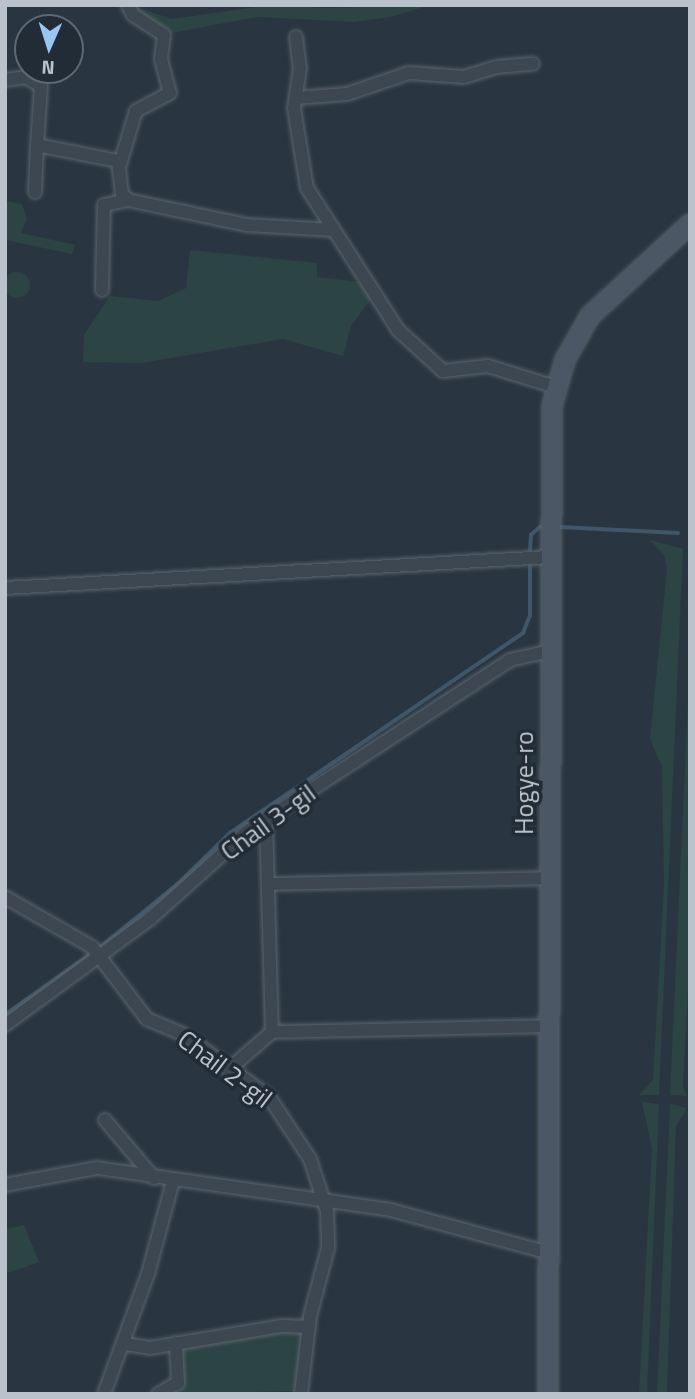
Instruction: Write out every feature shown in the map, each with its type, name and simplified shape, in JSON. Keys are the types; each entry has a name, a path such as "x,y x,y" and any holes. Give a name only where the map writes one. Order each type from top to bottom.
{"street":[{"path":"128,200 122,194 120,164 136,111 166,99 170,93 161,59 164,35 129,8"},
{"path":"296,37 300,68 296,98 307,188 398,330 436,369 450,372 488,366 555,387"},
{"path":"296,98 347,94 409,73 464,77 486,69 533,64"},
{"path":"5,80 32,79 41,86 35,192"},
{"path":"37,145 120,164"},
{"path":"102,290 103,208 128,200 247,225 334,230"},
{"name":"Hogye-ro","path":"548,1394 546,1252 550,878 549,558 555,387 565,360 590,317 690,223"},
{"path":"5,588 549,558"},
{"name":"Chail 3-gil","path":"5,1025 102,958 266,819 510,660 550,651"},
{"path":"266,819 272,1032"},
{"path":"269,884 550,878"},
{"name":"Chail 2-gil","path":"5,897 92,947 147,1019 183,1034 277,1107 310,1159 324,1200 327,1259 309,1327 301,1394"},
{"path":"228,1070 272,1032 548,1026"},
{"path":"105,1120 154,1178"},
{"path":"5,1185 76,1169 154,1178 324,1200 414,1215 546,1252"},
{"path":"104,1394 125,1344 173,1181"},
{"path":"125,1344 142,1348 282,1326 309,1327"},
{"path":"158,1394 178,1383 176,1343"}],"green space":[{"path":"271,5 327,8 430,5 391,17 354,22 258,17 166,34 134,12 133,6 172,19"},
{"path":"5,201 22,204 27,219 21,233 75,245 72,254 5,240"},
{"path":"190,250 317,263 317,277 361,282 374,295 351,326 343,356 283,339 141,363 83,362 84,335 110,296 158,301 186,288"},
{"path":"17,272 26,276 30,285 26,294 17,298 8,294 4,285 8,276"},
{"path":"650,540 683,549 659,1095 639,1095 653,1080 664,885 662,767 650,739 667,569 664,555"},
{"path":"690,657 690,951 683,1086 687,1096 670,1095"},
{"path":"642,1102 659,1104 647,1394 639,1394 652,1149"},
{"path":"670,1104 687,1108 676,1126 667,1394 657,1394"},
{"path":"24,1225 39,1262 5,1274 5,1229"},
{"path":"303,1329 299,1386 295,1391 179,1394 184,1378 181,1347"}],"waterway":[{"path":"530,550 531,535 540,527"},
{"path":"560,527 678,533"},
{"path":"98,949 178,884 230,833 523,633 530,616 530,567"},
{"path":"5,1015 92,953"}]}
